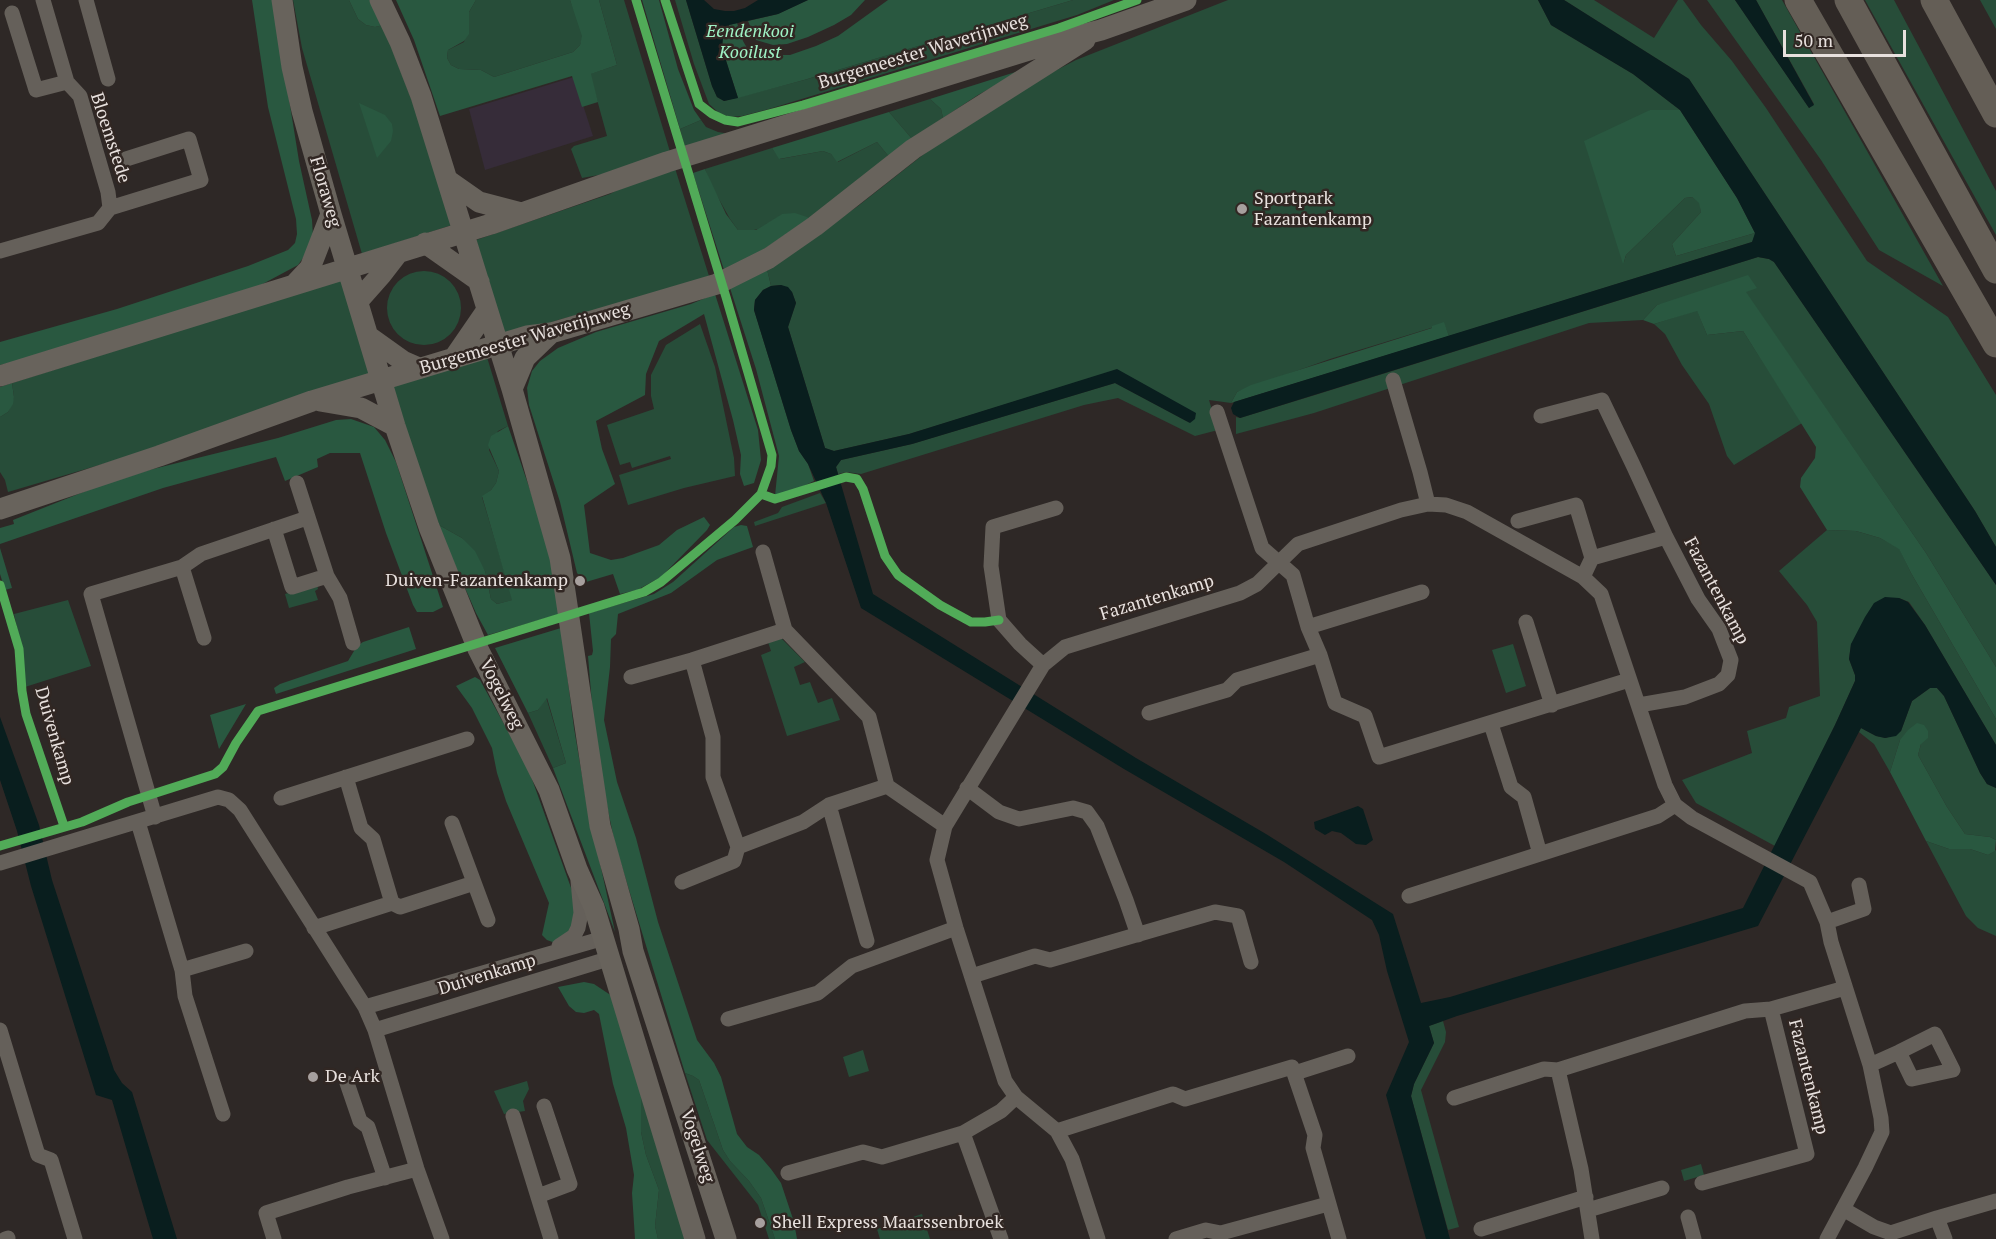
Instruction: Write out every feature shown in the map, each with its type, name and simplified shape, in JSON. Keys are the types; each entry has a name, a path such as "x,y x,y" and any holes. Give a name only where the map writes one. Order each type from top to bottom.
{"highway":[{"path":"1798,0 1996,344"},
{"path":"1848,0 1996,270"},
{"path":"1934,0 1996,114"}],"street":[{"name":"Bloemstede","path":"43,0 67,82 80,96 108,192 110,208"},
{"name":"Bloemstede","path":"86,0 108,79"},
{"name":"Floraweg","path":"282,0 292,67 302,111 381,380"},
{"path":"380,0 400,42 421,96 498,344"},
{"name":"Burgemeester Waverijnweg","path":"0,376 464,232 667,162 1055,42 1101,30 1186,0"},
{"name":"Bloemstede","path":"12,13 36,90 67,82"},
{"name":"Burgemeester Waverijnweg","path":"0,509 159,456 312,400 526,336 551,333 709,287 769,258 816,226 913,149 1101,30"},
{"name":"Bloemstede","path":"0,251 98,223 110,208 201,180 189,139 123,160"},
{"path":"448,181 479,201 521,213"},
{"path":"295,284 310,268 331,214"},
{"path":"425,243 479,281"},
{"path":"358,301 398,252"},
{"path":"454,358 488,310"},
{"path":"512,389 525,358 551,333"},
{"path":"368,336 403,361 419,368"},
{"name":"Vogelweg","path":"498,344 560,558 600,826 633,951 726,1239"},
{"name":"Vogelweg","path":"381,380 429,527 478,649 549,790 577,869 594,907 695,1239"},
{"path":"1393,380 1428,504"},
{"path":"312,400 361,408 395,426"},
{"name":"Fazantenkamp","path":"1541,416 1602,400 1666,537 1698,599 1719,629 1731,660 1728,675 1719,684 1685,697 1638,705"},
{"path":"1217,412 1262,548 1293,574 1308,627 1320,655 1335,703 1365,717 1379,757 1629,680"},
{"path":"297,483 327,576 340,598 353,643"},
{"name":"Fazantenkamp","path":"1098,1239 1072,1159 1058,1131 1016,1097 1005,1081 956,928 937,860 945,826 967,788 1043,665 1065,647 1240,592 1257,584 1298,544 1401,510 1428,504 1446,505 1467,512 1583,578 1601,594 1665,785 1675,805"},
{"path":"1518,521 1576,505 1592,558 1583,578"},
{"path":"1043,665 999,620 991,566 993,527 1056,508"},
{"path":"155,817 91,594 182,567 201,554 307,518"},
{"path":"274,530 292,587 327,576"},
{"name":"Fazantenkamp","path":"1592,558 1666,537"},
{"path":"763,552 785,630 869,717 887,786 945,826"},
{"path":"182,567 204,638"},
{"path":"1308,627 1422,592"},
{"path":"1526,622 1552,705"},
{"path":"631,677 785,630"},
{"path":"1149,713 1227,690 1237,680 1320,655"},
{"path":"682,882 735,861 738,847 713,777 712,737 692,660"},
{"path":"1491,724 1511,787 1524,797 1540,854"},
{"path":"281,798 467,739"},
{"path":"346,777 361,828 373,838 392,903"},
{"path":"738,847 803,822 829,805 887,786"},
{"path":"967,788 999,812 1019,819 1073,808 1087,812 1097,826 1138,934"},
{"path":"0,863 218,797 229,800 240,810 365,1007 375,1030 417,1169 442,1239"},
{"path":"829,805 867,941"},
{"path":"1409,896 1658,816 1675,805 1692,818 1810,882 1827,922 1831,942 1870,1065 1882,1132 1827,1239"},
{"path":"138,822 182,970 185,996 223,1113"},
{"path":"452,823 488,920"},
{"name":"Duivenkamp","path":"546,954 574,936 578,928 581,914 577,869"},
{"path":"314,928 392,903 400,907 474,883"},
{"path":"1827,922 1864,909 1859,885"},
{"path":"972,976 1035,956 1050,960 1215,912 1238,916 1251,962"},
{"path":"728,1019 818,993 852,966 956,928"},
{"path":"604,938 629,929"},
{"name":"Duivenkamp","path":"365,1007 604,938"},
{"path":"182,970 246,951"},
{"path":"611,958 633,951"},
{"name":"Duivenkamp","path":"375,1030 611,958"},
{"name":"Fazantenkamp","path":"1454,1098 1544,1069 1558,1070 1745,1011 1771,1009 1845,988"},
{"name":"Fazantenkamp","path":"1702,1183 1807,1154 1771,1009"},
{"path":"0,1030 39,1155 51,1160 75,1239"},
{"path":"1870,1065 1899,1052"},
{"path":"1294,1073 1348,1056"},
{"path":"1058,1131 1173,1094 1185,1099 1292,1067 1315,1136 1312,1148 1339,1239"},
{"path":"1558,1070 1587,1204 1592,1239"},
{"path":"347,1083 360,1121 368,1128 385,1178"},
{"path":"788,1173 863,1152 882,1157 963,1133 1001,1111 1016,1097"},
{"path":"538,1196 570,1184 544,1106"},
{"path":"513,1116 551,1239"},
{"path":"963,1133 1001,1239"},
{"path":"274,1239 266,1214 348,1187 417,1169"},
{"path":"1481,1230 1662,1188"},
{"path":"1843,1209 1874,1227 1892,1233 1996,1201"},
{"path":"1176,1239 1206,1230 1221,1236 1328,1204"},
{"path":"1688,1217 1694,1239"},
{"path":"1937,1218 1946,1239"}],"shaded area":[{"path":"574,77 593,136 485,170 469,109"}],"green space":[{"path":"252,0 273,0 299,161 312,220 313,236 308,251 298,265 244,294 36,357 0,365 0,342 117,309 248,266 288,250 295,243 296,219 268,107"},
{"path":"293,0 349,0 358,19 366,25 375,27 383,25 422,127 452,225 362,254 302,48"},
{"path":"349,0 373,0 383,25 375,27 366,25 358,19"},
{"path":"396,0 476,0 469,12 469,34 464,41 448,50 447,58 451,65 459,69 481,70 494,77 573,52 580,45 582,36 570,0 599,0 617,65 591,74 598,102 582,107 572,76 440,116 414,40"},
{"path":"476,0 570,0 583,36 580,45 573,52 494,77 481,70 459,69 451,65 447,58 448,50 464,42 469,12"},
{"path":"599,0 624,0 671,155 632,169 582,178 571,149 574,146 607,136 590,74 617,65"},
{"path":"642,0 659,0 678,69 694,110 701,120 680,129"},
{"path":"675,0 686,0 712,86 717,97 724,101 804,80 1073,0 1114,0 1077,15 769,109 730,117 719,113 709,104 694,64"},
{"path":"808,0 865,0 851,15 808,37 787,44 773,45 756,40 748,21 778,14"},
{"path":"888,0 1073,0 738,98 722,48 723,36 729,25 737,23 747,48 754,52 790,55 838,36"},
{"name":"Sportpark Fazantenkamp","path":"1228,0 1538,0 1551,25 1633,74 1680,110 1650,110 1624,262 1626,255 1685,198 1692,197 1700,203 1701,212 1672,244 1676,256 1755,233 1756,236 1752,242 1449,336 1444,324 1330,359 1237,392 1231,403 1209,400 1218,430 1195,436 1118,398 1084,405 861,474 846,472 838,474 836,467 841,460 912,444 1115,383 1190,423 1117,370 909,434 834,451 825,448 788,327 796,303 792,292 781,285 771,286 767,269 858,206 938,143 1022,88 1076,60"},
{"path":"1564,0 1594,0 1654,38 1678,0 1683,0 1766,108 1867,261 1948,317 1996,395 1996,547 1975,511 1689,79"},
{"path":"1707,0 1735,0 1809,108 1814,104 1756,0 1782,0 1943,286 1879,250 1821,160"},
{"path":"1865,0 1894,0 1996,191 1996,235"},
{"path":"1980,0 1996,0 1996,29"},
{"path":"1025,69 943,118 941,109 930,99"},
{"path":"930,99 941,109 943,118 913,140 889,112"},
{"path":"359,103 385,115 392,124 391,141 377,158"},
{"path":"1650,110 1680,110 1737,198 1755,233 1676,256 1672,244 1701,212 1699,203 1692,197 1685,198 1626,255 1623,264 1584,141"},
{"path":"889,112 913,140 890,158 877,142 837,162 831,154 823,151 779,159 772,148"},
{"path":"701,120 706,127 736,135 686,151 680,129"},
{"path":"877,142 890,158 810,218 783,214 758,229 750,231 738,230 730,219 705,169 772,148 780,159 823,151 831,154 838,162"},
{"path":"674,165 709,276 687,286 558,320 505,338 476,240 610,194 639,178"},
{"path":"705,169 726,214 738,230 756,230 782,214 795,213 810,218 763,250 724,270 693,173"},
{"path":"1758,257 1774,262 1996,585 1996,667 1926,553 1745,292 1657,305 1643,320 1589,323 1314,413 1236,434 1236,417 1240,418"},
{"path":"767,269 771,286 763,290 755,300 754,310 791,430 814,481 783,496 775,496 779,456 756,369 730,288"},
{"path":"424,271 445,277 455,287 461,308 455,329 445,339 424,345 403,339 393,329 387,308 393,287 403,277"},
{"path":"1748,275 1757,288 1746,292 1926,553 1996,667 1996,719 1899,549 1880,538 1856,531 1827,530 1800,487 1801,478 1815,458 1816,447 1743,331 1707,335 1697,311 1654,324 1643,320 1657,305"},
{"path":"342,279 372,373 147,451 8,492 0,472 0,417 8,412 14,397 12,383"},
{"path":"715,294 758,430 761,460 754,483 744,486 740,474 741,455 704,314 659,341 646,374 645,395 596,421 602,449 615,484 584,505 590,553 611,560 659,545 677,530 704,517 710,525 661,577 637,590 620,594 613,574 586,582 577,573 560,502 529,405 527,388 532,371 540,361 558,348 596,332 691,304"},
{"path":"1697,310 1707,335 1743,331 1802,423 1734,465 1727,456 1709,404 1682,365 1665,334 1654,324"},
{"path":"1444,322 1449,336 1231,403 1237,392 1251,385 1432,328"},
{"path":"700,324 715,367 734,458 735,476 628,505 619,475 671,459 670,456 632,468 630,462 620,465 607,425 654,409 651,396 651,375 666,345"},
{"path":"486,354 508,426 498,431 489,450 499,471 496,483 482,497 513,600 497,604 491,599 485,571 462,538 437,524 391,383"},
{"path":"12,383 13,404 8,412 0,417 0,387"},
{"path":"351,419 374,427 385,440 396,462 443,607 433,612 417,612 413,605 360,453 330,453 317,459 318,467 285,481 276,457 163,488 0,544 0,528 14,524 13,520 96,487 149,470 278,438 336,420"},
{"path":"508,426 546,536 560,614 488,635 437,524 462,538 475,551 485,571 491,599 497,604 512,600 482,496 496,483 499,471 488,445 491,436"},
{"path":"820,493 826,503 755,526 754,522 778,513 782,507"},
{"path":"747,526 753,547 717,560 671,593 618,614 616,634 611,639 604,720 617,782 636,838 658,922 697,1040 721,1077 737,1134 747,1147 759,1155 781,1183 797,1239 775,1239 761,1198 723,1150 699,1080 685,1073 615,844 594,728 588,656 592,655 593,651 589,613 654,594 673,582 734,527"},
{"path":"1827,530 1856,531 1880,538 1899,548 1911,573 1996,719 1996,745 1925,625 1909,602 1899,598 1851,644 1849,659 1855,681 1775,846 1696,803 1682,780 1752,753 1747,731 1786,718 1789,707 1820,696 1817,622 1807,605 1779,571"},
{"path":"0,548 12,588 5,590 0,574"},
{"path":"317,584 318,589 315,591 318,600 289,608 285,594"},
{"path":"68,600 91,666 25,687 23,654 14,614"},
{"path":"409,627 416,649 276,694 274,688 280,684 348,661 357,646 363,642"},
{"path":"561,628 586,799 615,932 553,768 566,763 547,698 538,710 528,713 495,648"},
{"path":"780,637 805,662 794,667 800,685 810,682 818,703 832,698 840,720 787,736 761,655 771,651 768,642"},
{"path":"1513,644 1526,686 1506,693 1492,650"},
{"path":"475,677 480,680 528,768 579,910 574,929 558,944 547,940 542,935 549,903 506,801 492,748 472,708 456,686"},
{"path":"1930,688 1937,688 1944,696 1980,773 1987,784 1996,788 1996,840 1990,837 1965,834 1918,755 1921,744 1900,740 1890,772 1874,744 1859,732 1861,728 1876,736 1886,738 1901,731 1912,701"},
{"path":"546,697 566,763 553,768 528,713 538,710"},
{"path":"246,704 219,749 210,715"},
{"path":"1917,723 1924,725 1928,731 1928,738 1921,744 1918,755 1947,807 1965,834 1990,837 1996,840 1995,851 1988,855 1970,849 1949,849 1926,841 1890,772 1900,740"},
{"path":"1926,841 1949,849 1970,849 1988,855 1996,850 1996,936 1978,928 1966,916"},
{"path":"584,982 594,984 612,996 641,1092 641,1132 646,1155 659,1190 655,1226 658,1239 635,1239 632,1193 634,1175 626,1128 613,1084 599,1014 594,1010 584,1013 576,1012 569,1006 558,987"},
{"path":"1443,1021 1446,1032 1445,1042 1421,1090 1459,1227 1448,1230 1411,1096 1414,1084 1434,1043 1429,1026"},
{"path":"863,1050 869,1071 849,1077 843,1057"},
{"path":"685,1073 699,1080 723,1150 761,1198 775,1239 769,1239 758,1205 707,1140"},
{"path":"527,1081 529,1089 523,1101 525,1111 504,1114 494,1091"},
{"path":"641,1092 686,1239 658,1239 655,1226 659,1190 646,1155 641,1132"},
{"path":"1701,1164 1704,1175 1684,1181 1681,1170"},
{"path":"922,1214 930,1239 880,1239 877,1229"}],"water":[{"path":"686,0 704,0 714,9 734,11 745,8 758,0 808,0 778,14 729,25 723,36 722,48 738,98 724,101 717,97 712,86"},
{"path":"1538,0 1564,0 1689,79 1975,511 1996,547 1996,585 1774,262 1769,259 1758,257 1240,418 1233,414 1231,408 1234,402 1752,242 1755,233 1737,198 1680,110 1633,74 1551,25"},
{"path":"1735,0 1756,0 1814,105 1809,108"},
{"path":"781,285 788,287 796,303 788,327 825,448 834,451 909,434 1117,369 1196,413 1195,419 1190,423 1115,383 912,444 841,460 836,467 873,594 1136,758 1266,834 1393,914 1421,1003 1450,997 1743,908 1855,681 1849,659 1851,644 1874,603 1885,597 1899,598 1908,602 1925,625 1996,745 1996,788 1987,784 1980,773 1944,696 1937,688 1930,688 1912,701 1901,731 1896,736 1885,738 1876,736 1861,728 1758,926 1429,1026 1434,1043 1414,1084 1411,1096 1450,1239 1426,1239 1386,1095 1409,1042 1387,971 1379,935 1372,920 1284,862 1124,769 861,608 826,503 808,464 799,451 791,430 754,310 755,300 763,290"},
{"path":"0,717 39,825 52,880 114,1070 122,1083 132,1092 177,1239 153,1239 112,1100 96,1095 0,780"},
{"path":"1358,806 1363,809 1373,840 1366,845 1356,844 1341,833 1332,831 1325,835 1315,829 1314,822"}],"cycle path":[{"path":"0,846 82,822 128,802 215,774 223,767 258,711 644,592 661,582 735,520 761,494 771,466 772,455 636,0"},
{"path":"665,0 699,104 712,114 725,120 738,122 803,105 1059,28 1137,0"},
{"path":"761,494 775,499 846,477 857,479 863,489 885,556 898,575 940,605 971,622 999,620"},
{"path":"0,585 19,649 26,714 64,826"}],"place":[{"name":"Sportpark Fazantenkamp","path":"1242,209"},
{"name":"Duiven-Fazantenkamp","path":"580,581"},
{"name":"De Ark","path":"313,1077"},
{"name":"Shell Express Maarssenbroek","path":"760,1223"}],"park label":[{"name":"Eendenkooi Kooilust","path":"750,42"}]}
